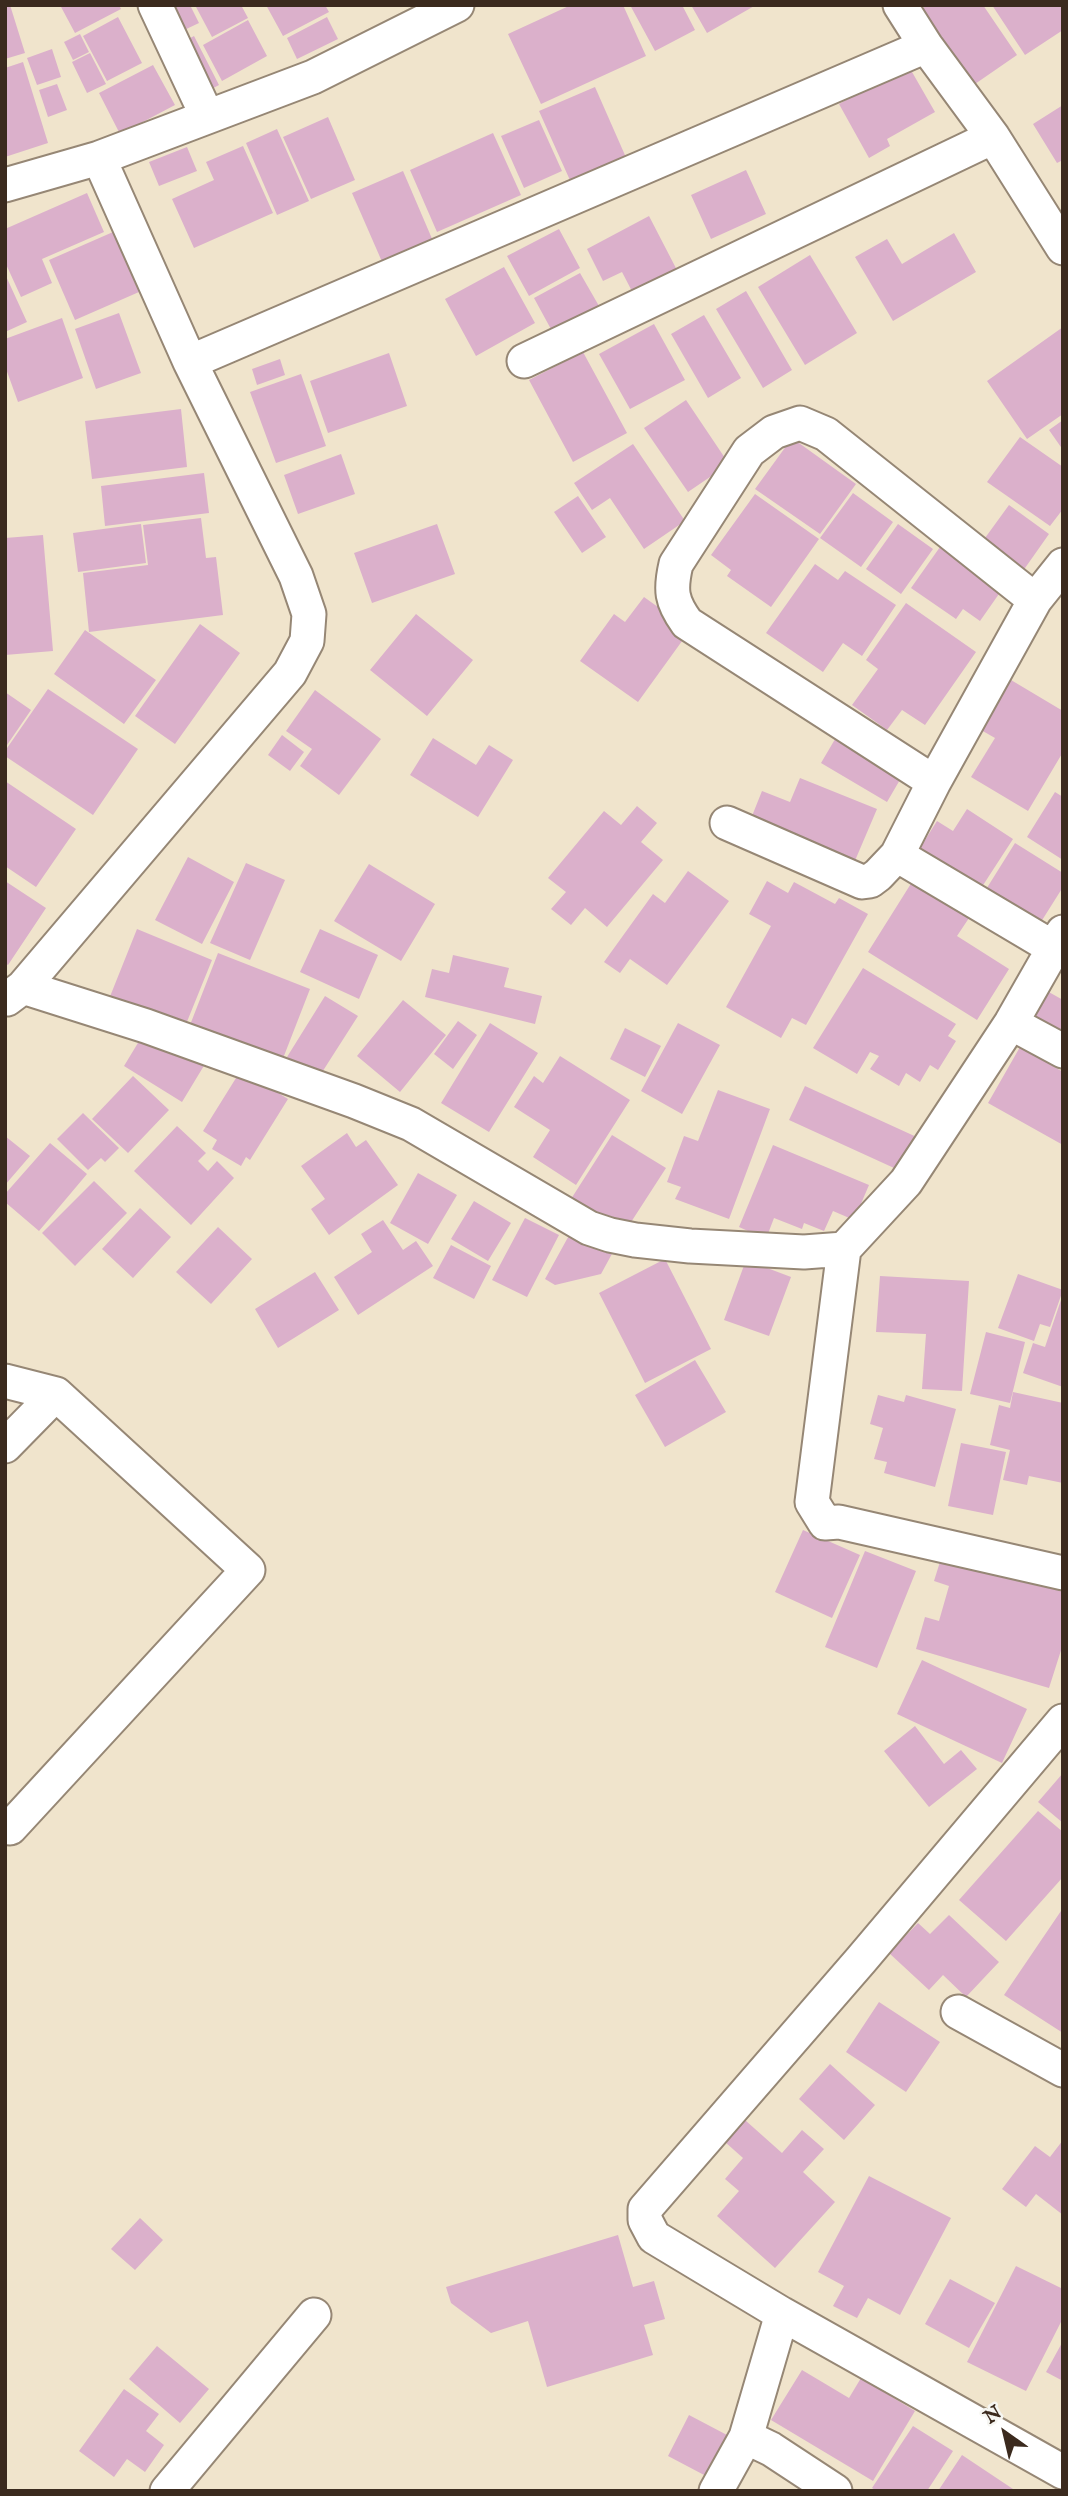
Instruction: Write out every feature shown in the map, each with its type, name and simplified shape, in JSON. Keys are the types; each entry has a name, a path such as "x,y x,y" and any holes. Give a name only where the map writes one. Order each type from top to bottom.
{"street":[{"path":"155,5 207,116"},
{"path":"5,185 99,158 313,77 457,5"},
{"path":"900,5 926,46 993,137 1063,248"},
{"path":"190,362 926,46"},
{"path":"524,361 993,137"},
{"path":"99,158 190,362 296,576 309,614 307,641 290,673 14,994 159,1030 411,1124 589,1228 610,1235 690,1246 804,1252 844,1249"},
{"path":"934,782 687,623 675,607 671,585 676,564 749,451 774,432 800,424 826,435 1035,600"},
{"path":"727,824 862,883 878,875 897,855 934,782 1035,600 1063,565"},
{"path":"897,855 1058,939 1011,1023 906,1182 844,1249 812,1502 825,1523 839,1522 1063,1573"},
{"path":"1011,1023 1063,1051"},
{"path":"5,1381 56,1394 248,1570 10,1828 5,1826"},
{"path":"5,1446 56,1394"},
{"path":"1063,1721 645,2209 645,2220 654,2237 782,2314 1063,2472"},
{"path":"958,2012 1063,2070"},
{"path":"716,2491 746,2437 782,2314"},
{"path":"167,2491 314,2315"},
{"path":"746,2437 771,2449 835,2491"}],"building":[{"path":"10,5 25,53 5,59 5,6"},
{"path":"60,5 119,5 121,9 75,33"},
{"path":"173,5 190,5 199,23 180,32"},
{"path":"195,5 241,5 248,18 212,37"},
{"path":"266,5 325,5 329,12 283,36"},
{"path":"571,5 623,5 646,56 541,104 508,34"},
{"path":"630,5 682,5 695,30 655,51"},
{"path":"691,5 756,5 707,33"},
{"path":"927,5 983,5 1017,55 975,84 922,9"},
{"path":"992,5 1063,5 1063,30 1025,55"},
{"path":"118,17 142,63 107,81 83,36"},
{"path":"327,17 338,39 297,59 287,38"},
{"path":"248,20 267,56 222,81 203,45"},
{"path":"80,34 89,52 73,60 64,42"},
{"path":"194,36 219,85 206,92 181,43"},
{"path":"52,49 61,77 37,85 27,58"},
{"path":"90,53 106,84 87,93 72,62"},
{"path":"23,62 48,143 5,157 5,68"},
{"path":"153,65 175,105 120,134 99,93"},
{"path":"908,65 935,112 887,139 890,146 869,158 839,104"},
{"path":"57,84 67,110 48,117 39,90"},
{"path":"595,87 628,162 573,187 539,111"},
{"path":"1063,105 1063,160 1057,163 1033,124"},
{"path":"328,117 355,180 311,199 283,137"},
{"path":"539,120 562,171 524,188 501,136"},
{"path":"277,129 309,201 277,215 246,143"},
{"path":"493,133 521,195 437,232 410,170"},
{"path":"243,146 273,213 194,248 172,199 214,180 206,162"},
{"path":"187,147 197,171 159,186 149,162"},
{"path":"746,170 766,214 711,239 691,195"},
{"path":"403,171 433,241 383,264 352,193"},
{"path":"87,193 104,232 42,259 52,283 21,297 5,262 5,229"},
{"path":"649,216 679,274 635,297 622,272 603,281 587,249"},
{"path":"559,229 580,268 529,296 507,256"},
{"path":"113,232 139,292 75,320 49,260"},
{"path":"954,233 976,272 893,321 855,257 887,239 902,264"},
{"path":"810,255 857,333 805,365 758,287"},
{"path":"504,267 535,323 476,356 445,299"},
{"path":"580,273 599,306 552,331 534,298"},
{"path":"5,274 27,322 5,332"},
{"path":"746,291 792,370 763,388 716,309"},
{"path":"119,313 141,373 96,389 75,329"},
{"path":"704,315 741,378 708,398 671,334"},
{"path":"62,318 83,378 18,402 5,366 5,339"},
{"path":"654,324 685,380 630,409 599,354"},
{"path":"1063,327 1063,414 1027,439 987,381"},
{"path":"583,352 627,433 573,462 529,380"},
{"path":"389,353 407,406 328,433 310,381"},
{"path":"280,359 285,375 257,385 252,369"},
{"path":"301,374 326,446 276,463 250,392"},
{"path":"686,400 729,464 688,492 644,428"},
{"path":"181,409 187,467 92,479 85,421"},
{"path":"1063,420 1063,450 1049,430"},
{"path":"1020,437 1063,467 1063,509 1050,526 987,482"},
{"path":"792,438 856,484 820,534 755,489"},
{"path":"633,444 685,521 644,549 610,498 592,510 574,483"},
{"path":"341,454 355,494 298,514 284,475"},
{"path":"204,473 209,513 105,526 101,486"},
{"path":"853,493 893,522 861,567 820,538"},
{"path":"755,494 819,539 771,607 727,576 731,570 711,555"},
{"path":"578,496 606,537 582,553 554,512"},
{"path":"1009,505 1049,534 1018,578 977,549"},
{"path":"201,518 206,558 216,557 223,615 89,632 83,573 148,565 143,525"},
{"path":"141,524 146,563 78,572 73,533"},
{"path":"437,524 455,574 372,603 354,553"},
{"path":"898,524 933,549 901,594 866,569"},
{"path":"43,535 53,651 5,655 5,538"},
{"path":"940,547 1001,591 980,621 963,609 956,619 911,588"},
{"path":"815,564 838,580 845,571 896,605 862,656 843,643 823,672 766,633"},
{"path":"644,597 690,630 638,702 580,661 614,614 625,622"},
{"path":"906,603 976,652 925,725 902,710 887,730 852,705 878,669 866,660"},
{"path":"416,614 473,660 427,716 370,670"},
{"path":"200,624 240,653 175,744 135,716"},
{"path":"85,630 156,680 124,724 54,674"},
{"path":"1011,680 1063,711 1063,752 1028,811 971,777 995,738 981,730"},
{"path":"48,689 138,749 93,815 5,756 5,751"},
{"path":"315,690 381,739 339,795 300,766 312,749 286,731"},
{"path":"5,692 31,710 5,748"},
{"path":"841,729 908,766 887,802 821,763"},
{"path":"282,735 304,752 290,771 268,755"},
{"path":"433,738 476,765 489,745 513,760 478,817 410,775"},
{"path":"800,778 877,809 854,863 750,821 762,791 790,802"},
{"path":"5,781 76,829 36,887 5,866"},
{"path":"1055,792 1063,797 1063,860 1027,837"},
{"path":"637,806 657,823 641,842 663,860 607,927 585,908 571,925 551,909 566,892 548,878 604,811 621,825"},
{"path":"967,809 1013,839 976,896 930,866 936,858 920,848 937,821 953,831"},
{"path":"1015,843 1063,873 1063,887 1034,933 980,899"},
{"path":"188,857 234,882 202,944 155,920"},
{"path":"246,863 285,880 250,960 210,943"},
{"path":"369,864 435,904 401,961 334,921"},
{"path":"688,871 729,901 667,985 630,959 620,973 604,962 653,894 665,903"},
{"path":"5,881 46,908 8,965 5,963"},
{"path":"767,881 788,893 794,882 835,904 839,898 868,914 806,1025 792,1018 781,1038 726,1007 771,926 749,914"},
{"path":"912,882 969,918 957,936 1009,969 977,1020 868,952"},
{"path":"137,929 212,960 182,1034 107,1004"},
{"path":"320,929 378,955 359,999 300,972"},
{"path":"218,953 310,989 282,1061 190,1025"},
{"path":"453,955 509,968 504,987 542,996 535,1024 425,997 432,969 449,973"},
{"path":"863,968 956,1024 948,1036 956,1041 938,1070 930,1065 920,1082 906,1073 899,1086 870,1069 879,1056 870,1052 857,1074 813,1048"},
{"path":"1047,991 1063,1000 1063,1042 1029,1022"},
{"path":"325,996 358,1016 319,1077 287,1057"},
{"path":"403,1000 446,1035 400,1092 357,1056"},
{"path":"458,1021 477,1035 453,1069 434,1054"},
{"path":"490,1023 538,1053 489,1132 441,1103"},
{"path":"678,1023 720,1045 682,1114 641,1091"},
{"path":"147,1028 205,1064 182,1102 124,1066"},
{"path":"625,1028 661,1046 645,1077 610,1059"},
{"path":"1020,1047 1063,1072 1063,1145 988,1103"},
{"path":"560,1056 630,1100 576,1185 533,1157 550,1130 514,1107 534,1076 543,1083"},
{"path":"241,1070 288,1099 250,1160 246,1157 241,1166 212,1149 217,1140 203,1131"},
{"path":"133,1076 169,1110 128,1153 92,1119"},
{"path":"805,1086 921,1139 905,1173 789,1120"},
{"path":"718,1090 770,1109 729,1219 675,1199 681,1187 667,1182 684,1136 698,1141"},
{"path":"83,1113 119,1148 105,1162 101,1158 88,1170 57,1139"},
{"path":"177,1126 206,1153 198,1161 208,1171 217,1161 234,1178 191,1225 134,1171"},
{"path":"347,1133 356,1147 366,1140 398,1185 329,1235 311,1209 325,1199 301,1166"},
{"path":"612,1135 666,1168 624,1233 571,1199"},
{"path":"5,1136 30,1156 5,1185"},
{"path":"50,1143 87,1174 39,1231 5,1202 5,1194"},
{"path":"773,1145 869,1185 854,1220 833,1211 824,1231 804,1223 802,1229 774,1218 766,1239 739,1227"},
{"path":"418,1173 457,1195 428,1244 390,1223"},
{"path":"94,1181 127,1213 75,1266 42,1233"},
{"path":"474,1201 511,1223 488,1261 451,1239"},
{"path":"140,1208 171,1237 133,1278 102,1249"},
{"path":"525,1218 559,1235 527,1297 492,1280"},
{"path":"383,1220 403,1250 416,1241 433,1266 358,1315 334,1277 372,1252 361,1234"},
{"path":"218,1227 252,1259 211,1304 176,1272"},
{"path":"572,1230 613,1252 601,1274 555,1285 545,1279"},
{"path":"451,1245 491,1266 474,1299 433,1278"},
{"path":"665,1259 711,1349 645,1383 599,1293"},
{"path":"746,1260 791,1277 769,1336 724,1320"},
{"path":"315,1272 339,1310 278,1348 255,1309"},
{"path":"1018,1274 1063,1290 1050,1327 1040,1324 1034,1341 998,1328"},
{"path":"880,1276 969,1281 962,1391 922,1389 926,1334 876,1332"},
{"path":"1062,1297 1063,1387 1023,1373 1033,1343 1045,1347"},
{"path":"986,1332 1025,1342 1010,1403 970,1394"},
{"path":"695,1360 726,1412 665,1447 635,1395"},
{"path":"1013,1392 1063,1403 1063,1483 1029,1476 1027,1485 1003,1480 1010,1450 990,1445 999,1405 1010,1408"},
{"path":"878,1395 904,1402 906,1395 956,1409 935,1487 884,1473 887,1462 874,1459 883,1428 870,1424"},
{"path":"961,1443 1006,1452 993,1515 948,1506"},
{"path":"803,1530 860,1555 832,1618 775,1592"},
{"path":"944,1549 1063,1584 1063,1644 1049,1688 916,1649 925,1617 939,1621 949,1586 934,1581"},
{"path":"865,1551 916,1571 877,1668 825,1647"},
{"path":"922,1660 1027,1709 1002,1763 897,1714"},
{"path":"915,1726 944,1764 961,1750 977,1769 929,1807 884,1751"},
{"path":"1063,1773 1063,1823 1038,1802"},
{"path":"1038,1811 1063,1832 1063,1877 1006,1941 959,1900"},
{"path":"1063,1908 1063,2033 1004,1995"},
{"path":"949,1915 999,1962 966,1997 943,1975 929,1990 889,1953 918,1923 930,1934"},
{"path":"879,2002 940,2042 906,2092 846,2052"},
{"path":"830,2064 875,2105 844,2140 799,2099"},
{"path":"745,2120 782,2153 802,2130 824,2149 803,2172 835,2202 775,2268 717,2216 739,2191 725,2179 743,2158 725,2142"},
{"path":"1063,2140 1063,2215 1036,2194 1026,2207 1002,2189 1035,2146 1050,2157"},
{"path":"869,2176 951,2218 900,2315 868,2298 857,2318 833,2306 844,2286 818,2272"},
{"path":"140,2218 163,2240 135,2270 111,2249"},
{"path":"618,2235 633,2287 654,2281 665,2319 644,2325 653,2355 547,2387 528,2321 491,2333 451,2303 446,2287"},
{"path":"1016,2266 1063,2289 1063,2318 1026,2391 967,2362"},
{"path":"950,2279 995,2303 969,2348 925,2324"},
{"path":"1063,2341 1063,2381 1046,2372"},
{"path":"157,2346 209,2389 180,2423 129,2379"},
{"path":"802,2370 849,2398 861,2378 915,2411 873,2481 771,2420"},
{"path":"124,2389 159,2414 146,2431 164,2445 145,2472 127,2459 114,2477 79,2451"},
{"path":"689,2415 727,2435 706,2476 668,2456"},
{"path":"913,2426 953,2451 927,2491 877,2491 872,2488"},
{"path":"962,2455 1016,2491 938,2491"}]}
